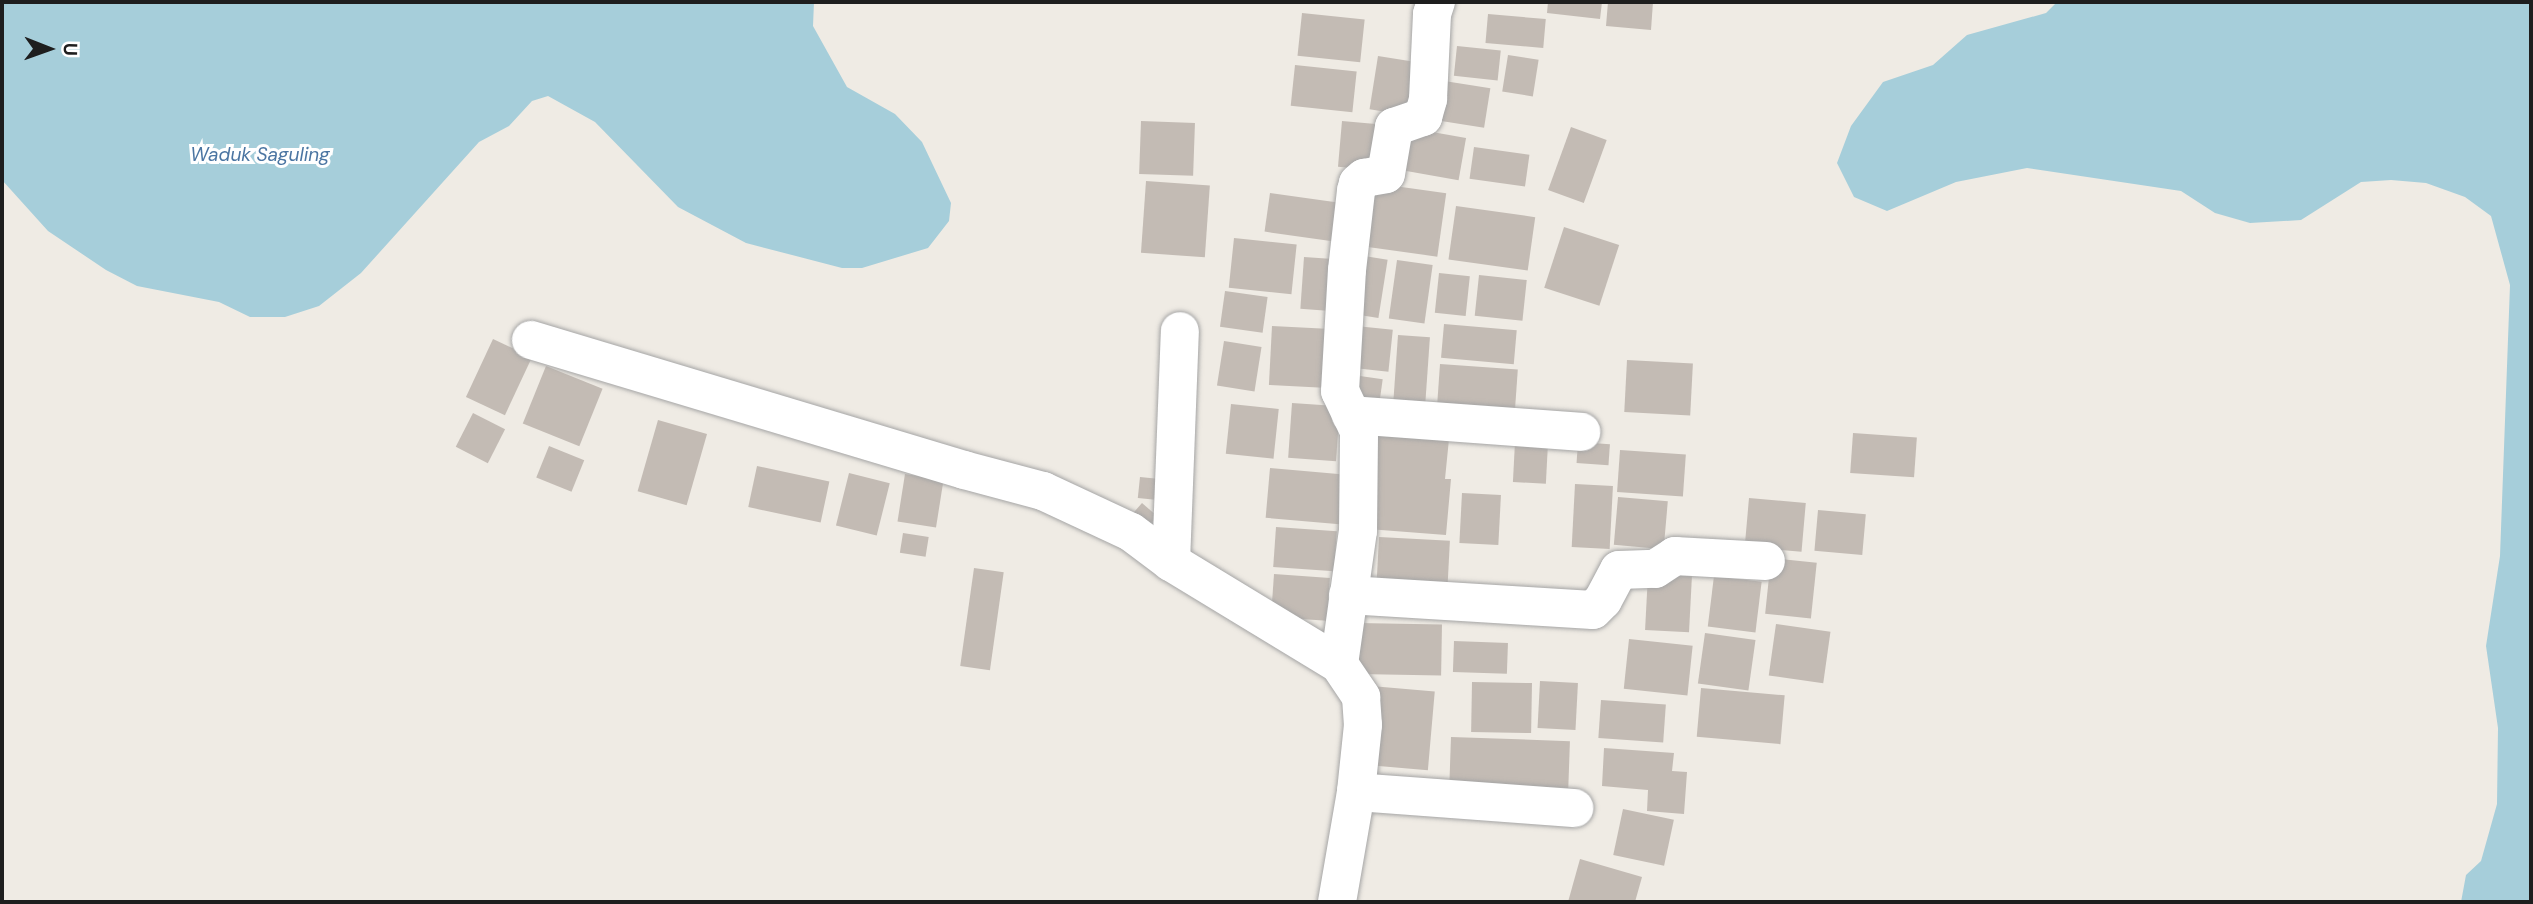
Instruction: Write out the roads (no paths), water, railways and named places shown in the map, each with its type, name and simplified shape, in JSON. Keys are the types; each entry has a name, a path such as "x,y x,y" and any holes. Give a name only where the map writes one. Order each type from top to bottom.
{"street":[{"path":"1339,664 1358,531 1359,431 1340,391 1347,270 1358,183 1364,178 1386,174 1394,127 1423,117 1428,99 1432,14 1436,2"},
{"path":"1171,562 1180,331"},
{"path":"531,340 964,470 1044,491 1131,532 1171,562 1339,664 1361,697 1363,725 1356,792 1337,902"},
{"path":"1351,415 1581,432"},
{"path":"1349,595 1593,610 1619,570 1655,569 1675,556 1766,561"},
{"path":"1356,792 1574,808"}],"water":[{"name":"Waduk Saguling","path":"2,2 814,2 813,26 847,87 895,114 922,142 951,203 949,221 928,248 862,268 842,268 746,243 678,207 595,122 548,96 532,101 509,126 479,142 361,273 319,306 285,317 250,317 219,302 137,286 106,270 48,231 2,180"},
{"path":"2057,2 2531,2 2531,902 2461,902 2466,875 2481,861 2497,804 2498,728 2486,646 2500,556 2510,285 2491,216 2465,197 2426,183 2391,180 2361,182 2301,220 2250,223 2215,213 2181,191 2027,168 1956,182 1887,211 1854,197 1837,163 1851,126 1883,82 1933,65 1967,35 2046,13"}]}
